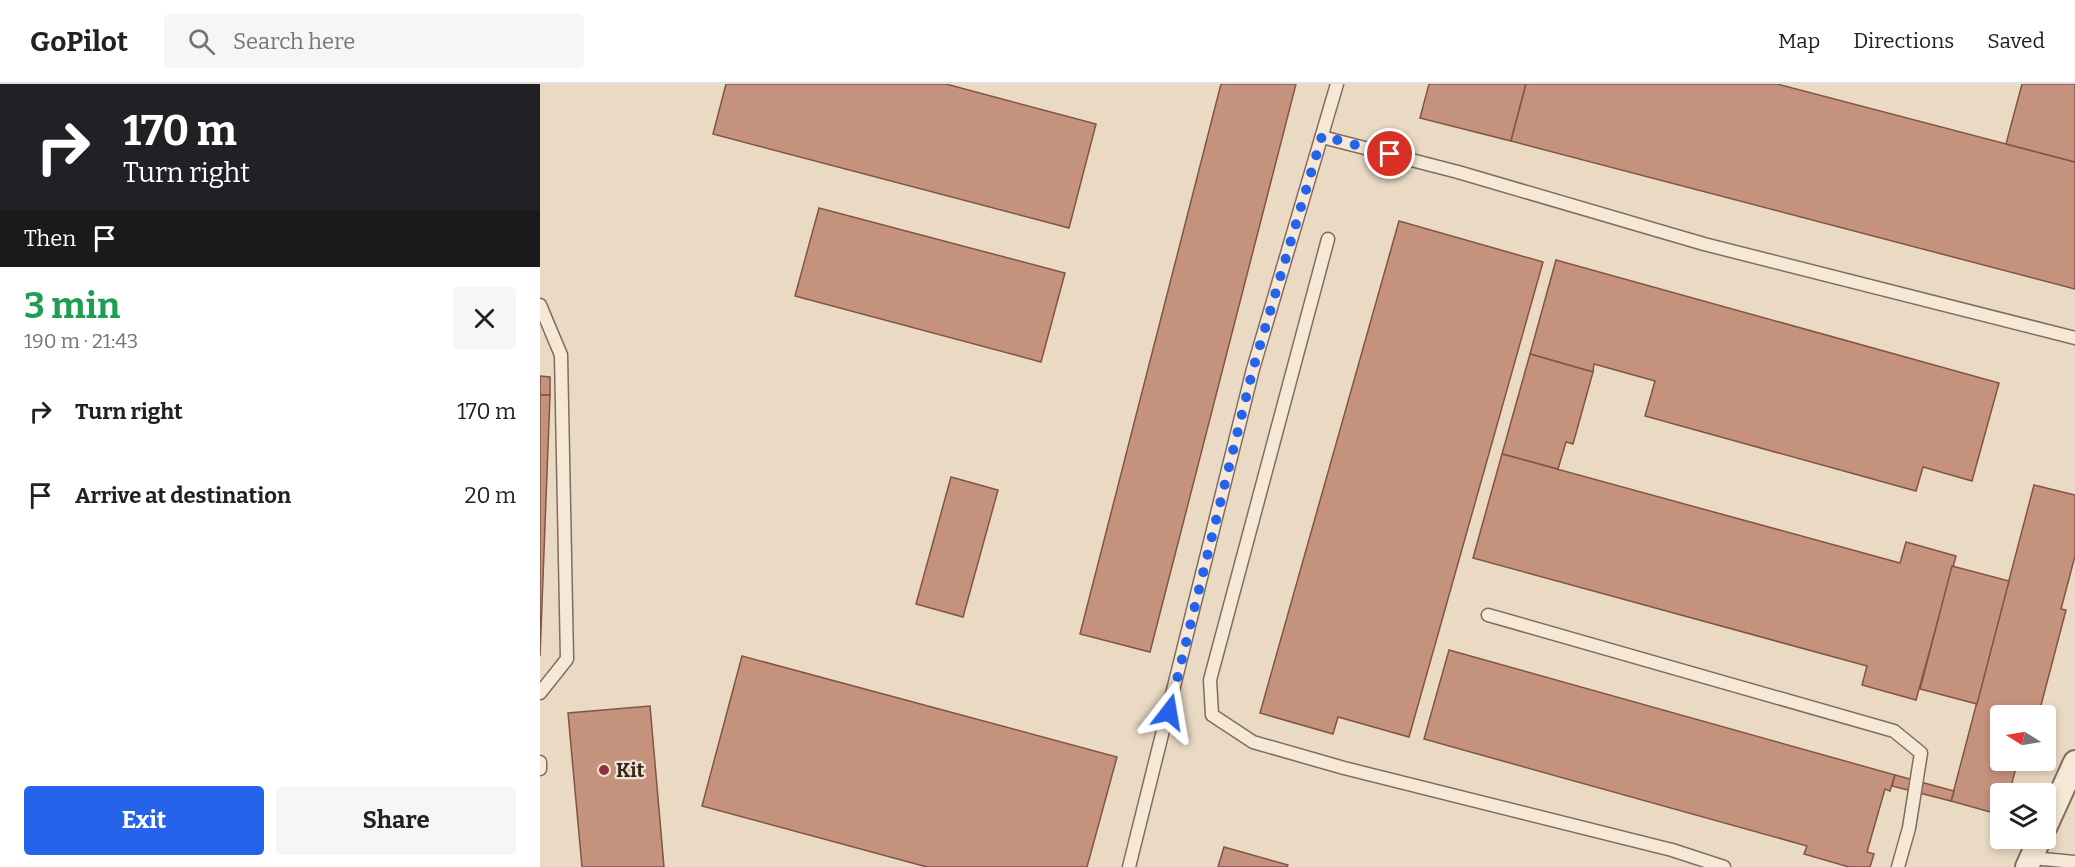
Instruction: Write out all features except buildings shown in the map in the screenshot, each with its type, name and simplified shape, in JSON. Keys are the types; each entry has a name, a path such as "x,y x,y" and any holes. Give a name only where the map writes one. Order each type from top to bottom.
{"street":[{"path":"2056,804 2075,762"}],"lane":[{"path":"1129,867 1253,369 1337,84"},
{"path":"1322,136 1704,244 2075,338"},
{"path":"1328,239 1210,680 1212,716 1253,742 1344,768 1672,850 1724,867"},
{"path":"540,305 561,355 567,659 540,693"},
{"path":"1488,615 1894,731 1921,753 1909,828 1899,867"},
{"path":"540,762 540,769"},
{"path":"2033,854 2075,862"}],"place":[{"name":"Kit","path":"604,770"}],"route":[{"path":"1169,712 1253,369 1322,136 1390,154"}]}
